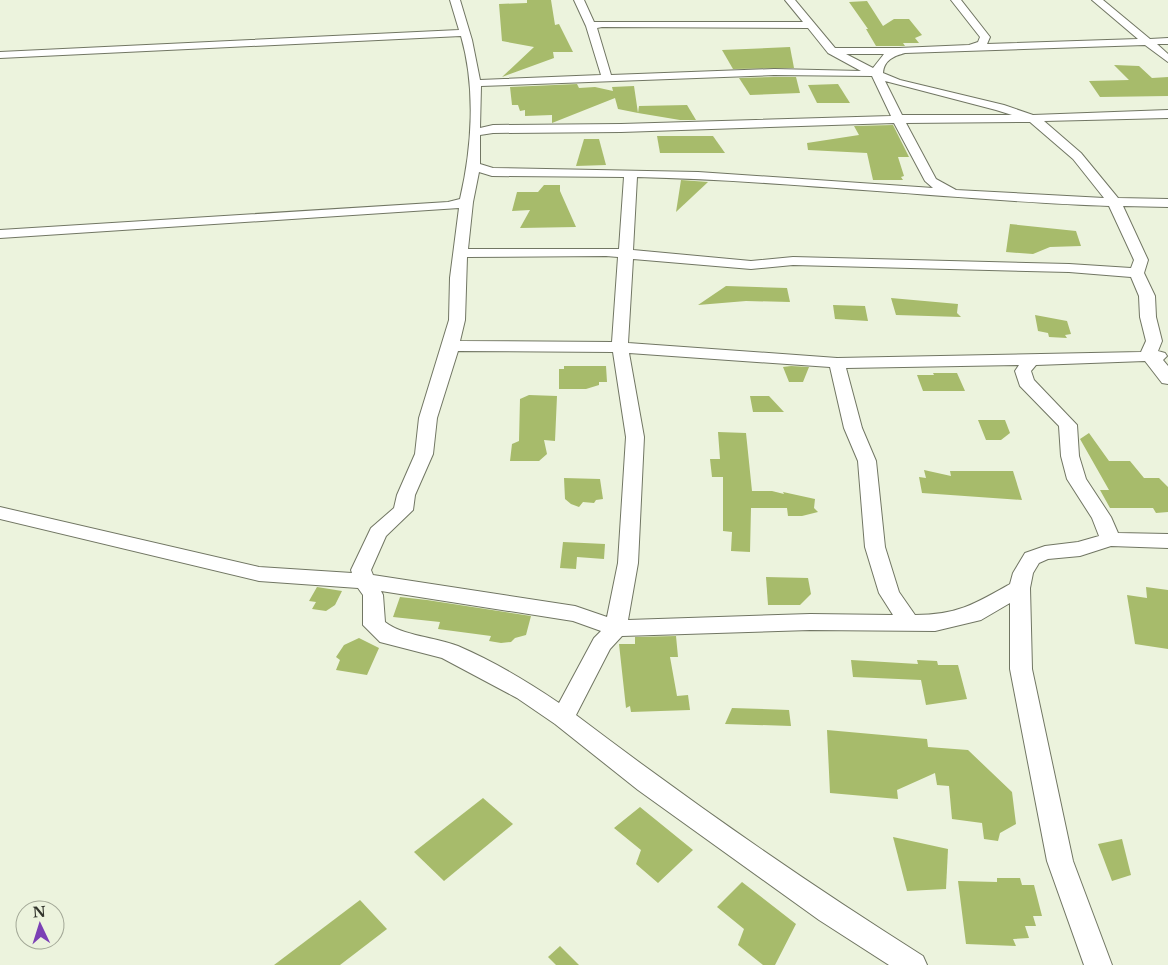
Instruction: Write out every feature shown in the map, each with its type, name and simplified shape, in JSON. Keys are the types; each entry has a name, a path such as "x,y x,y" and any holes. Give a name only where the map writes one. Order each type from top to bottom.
{"street":[{"path":"455,0 465,33 475,83 474,166 466,202 457,278 457,320 452,346 428,418 424,454 406,495 403,510 378,533 361,570 364,581 373,595 374,625 380,632 388,636 419,642 450,652 525,692 563,718 647,783 756,857 829,911 913,965"},
{"path":"579,0 591,26 607,78"},
{"path":"790,0 832,51 876,74 896,82 1000,107 1034,119 1077,156 1115,203 1120,220 1142,260 1137,274 1147,296 1148,317 1154,341 1148,355"},
{"path":"956,0 985,37 997,43 1018,46"},
{"path":"1098,0 1168,59"},
{"path":"591,26 602,24 810,25"},
{"path":"0,55 465,33"},
{"path":"972,47 982,44 985,37"},
{"path":"832,51 1168,41"},
{"path":"905,50 886,55 880,62 876,74 931,181 943,189 971,196"},
{"path":"475,83 790,71 876,74"},
{"path":"474,133 493,129 630,128 898,119 1034,119 1168,114"},
{"path":"474,166 492,172 728,177 971,196 1115,203 1168,203"},
{"path":"563,718 602,644 616,628 628,563 635,437 620,347 631,174"},
{"path":"0,234 439,207 466,202"},
{"path":"460,253 548,251 627,253 699,262 751,265 812,261 1069,268 1137,274"},
{"path":"452,346 620,347 838,364 1168,356"},
{"path":"1148,355 1159,365 1168,379"},
{"path":"1031,360 1023,371 1023,376 1037,395 1068,425 1070,456 1079,484 1107,526 1110,539"},
{"path":"838,364 853,428 866,461 875,547 889,593 909,623"},
{"path":"0,513 259,574 364,581 552,609 616,628 810,622 935,623 973,615 1020,588"},
{"path":"1098,965 1058,851 1021,668 1020,588 1023,573 1032,558 1045,553 1080,549 1110,539 1168,541"}],"building":[{"path":"527,0 551,0 555,25 559,24 573,52 553,52 554,58 502,77 534,47 502,41 499,4 527,3"},
{"path":"867,1 883,26 894,19 909,19 922,35 915,38 919,43 903,43 905,46 876,46 866,29 868,29 849,2"},
{"path":"790,47 794,68 733,69 722,50"},
{"path":"1114,65 1139,66 1152,78 1168,77 1168,96 1100,97 1089,81 1129,80"},
{"path":"796,77 800,93 750,95 739,78"},
{"path":"577,84 579,88 595,87 613,91 612,87 634,86 638,113 618,109 615,98 552,123 552,115 525,116 525,110 520,111 518,105 512,105 510,87"},
{"path":"838,84 850,103 817,103 808,85"},
{"path":"687,105 696,120 680,120 638,113 639,106"},
{"path":"893,125 909,157 898,157 904,176 901,177 903,180 873,180 867,153 808,150 807,143 859,135 854,126"},
{"path":"657,136 713,136 725,153 660,153"},
{"path":"584,139 599,139 606,165 576,166"},
{"path":"681,180 708,182 676,212"},
{"path":"544,185 560,185 560,191 576,227 520,228 530,210 512,211 517,192 538,192"},
{"path":"1010,224 1076,231 1081,246 1050,247 1033,254 1006,252"},
{"path":"726,286 787,288 790,302 746,301 698,305"},
{"path":"891,298 958,304 957,313 961,317 896,315"},
{"path":"833,305 865,306 868,321 835,319"},
{"path":"1035,315 1067,321 1071,334 1065,335 1067,338 1049,337 1048,333 1038,331"},
{"path":"564,366 606,366 607,382 599,382 599,385 586,389 559,389 559,369 564,369"},
{"path":"783,367 809,367 803,382 789,382"},
{"path":"933,373 957,373 965,391 923,391 917,375 934,375"},
{"path":"529,395 557,396 555,441 544,440 547,454 539,461 510,461 512,444 519,441 520,399"},
{"path":"750,396 769,396 784,412 753,412"},
{"path":"978,420 1005,420 1010,433 1001,440 986,440"},
{"path":"718,432 746,433 752,491 772,491 784,494 783,492 815,499 814,508 818,512 802,516 788,516 787,508 751,508 750,552 731,551 732,532 723,531 723,477 712,477 710,459 720,459"},
{"path":"1089,433 1109,461 1130,461 1144,478 1159,478 1168,487 1168,512 1156,513 1153,508 1110,508 1100,490 1109,490 1080,439"},
{"path":"924,470 951,476 950,471 1013,471 1022,500 922,493 919,477 926,478"},
{"path":"564,478 600,479 603,499 596,500 594,503 583,502 579,507 571,504 565,499"},
{"path":"563,542 605,544 604,559 577,557 576,569 560,568"},
{"path":"766,577 808,578 811,594 800,605 768,605"},
{"path":"317,587 342,591 335,605 326,611 312,609 316,602 309,601"},
{"path":"1146,587 1168,590 1168,649 1135,644 1127,595 1147,598"},
{"path":"400,597 531,616 526,635 515,638 511,642 501,643 489,641 491,636 438,629 440,622 393,617"},
{"path":"676,636 678,657 670,657 677,696 688,695 690,710 631,712 630,706 626,708 619,644 635,644 635,637"},
{"path":"359,638 379,648 367,675 336,670 340,660 336,657 344,645"},
{"path":"851,660 918,664 917,660 937,661 938,665 958,665 967,699 926,705 921,680 853,677"},
{"path":"732,708 789,710 791,726 725,724"},
{"path":"827,730 927,739 928,747 968,750 1012,792 1016,824 1000,833 998,841 984,839 982,823 952,819 949,786 937,785 935,773 897,790 898,799 830,793"},
{"path":"483,798 513,824 444,881 414,852"},
{"path":"640,807 693,850 658,883 636,864 641,850 614,828"},
{"path":"893,837 948,849 946,889 907,891"},
{"path":"1122,839 1131,875 1112,881 1098,844"},
{"path":"997,878 1020,878 1022,885 1034,885 1042,916 1033,916 1036,926 1025,926 1029,938 1013,939 1016,946 966,944 958,881 997,882"},
{"path":"742,882 796,924 775,965 763,965 738,945 744,929 717,907"},
{"path":"360,900 387,929 340,965 274,965"},
{"path":"560,946 579,965 556,965 548,957"}]}
